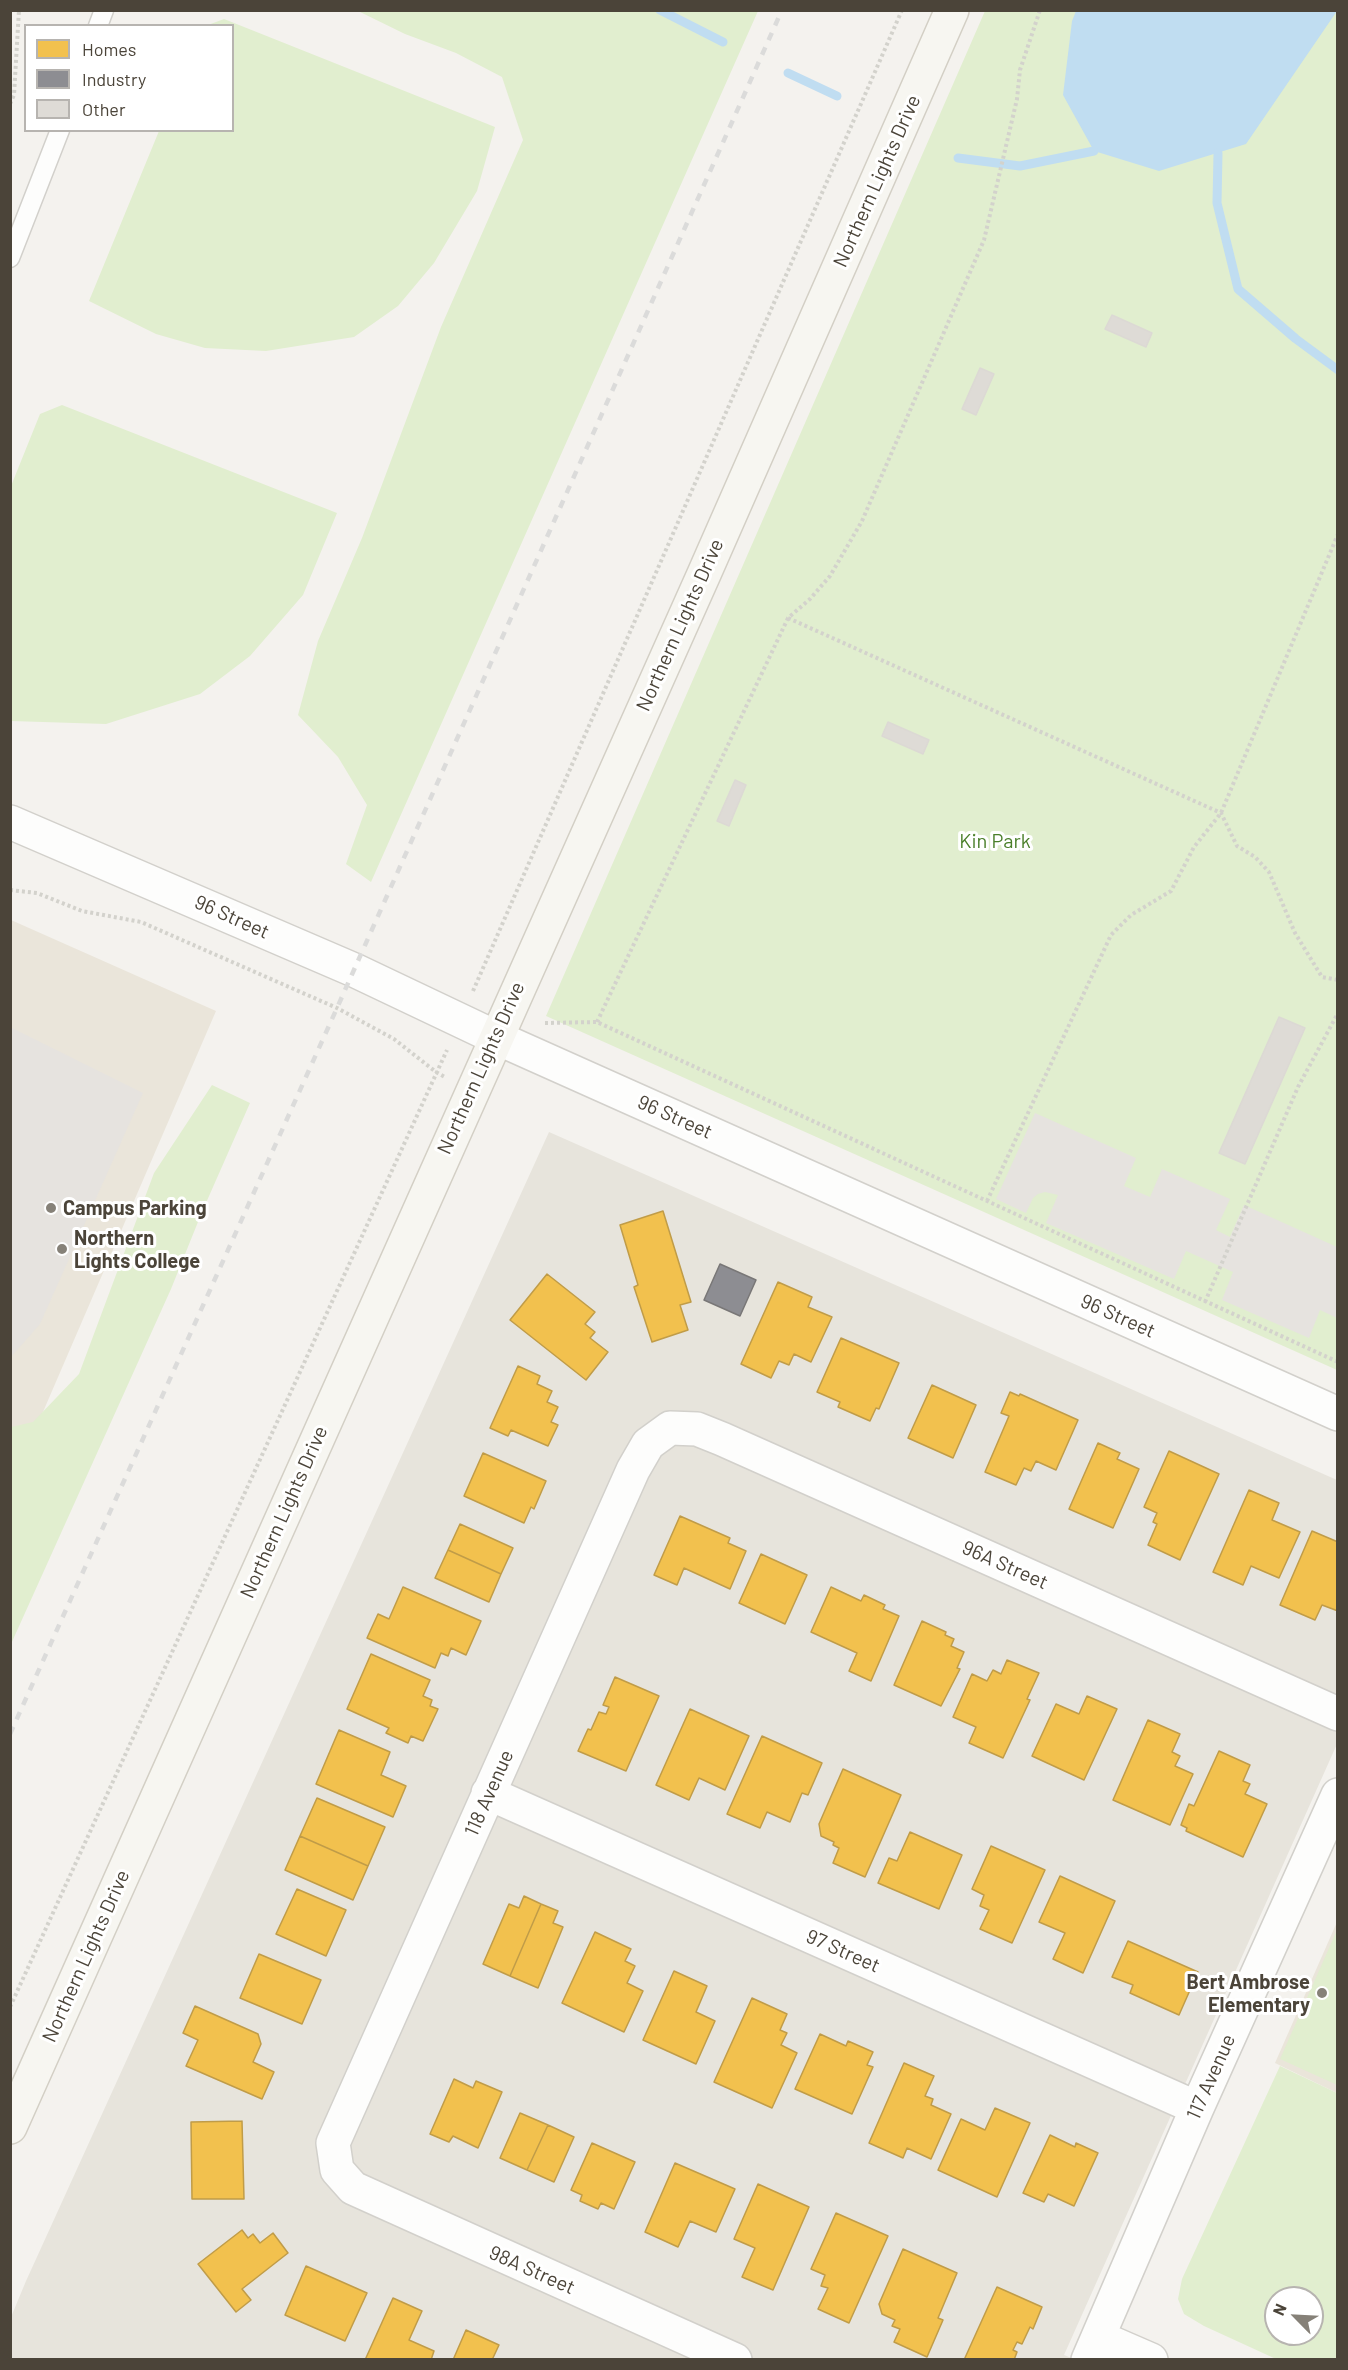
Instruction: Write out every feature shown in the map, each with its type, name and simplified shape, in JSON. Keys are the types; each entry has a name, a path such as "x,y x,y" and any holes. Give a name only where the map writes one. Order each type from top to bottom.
{"main road":[{"name":"Northern Lights Drive","path":"10,2127 495,1037 704,574 952,10"}],"street":[{"name":"96 Street","path":"11,821 354,970 495,1037 1338,1414"},
{"name":"96A Street","path":"670,1428 697,1429 722,1438 1338,1714"},
{"name":"118 Avenue","path":"337,2170 333,2143 344,2115 488,1793 633,1470 648,1444 670,1428"},
{"name":"97 Street","path":"488,1793 1197,2108"},
{"name":"117 Avenue","path":"1093,2348 1197,2108 1338,1795"},
{"name":"98A Street","path":"337,2170 353,2188 381,2203 735,2360"},
{"path":"1093,2348 1151,2360"}],"lane":[{"path":"10,258 59,132"}],"path":[{"path":"10,104 14,94 19,10"},
{"path":"597,1022 788,618 810,599 830,576 862,521 984,240 1017,99 1020,70 1040,10"},
{"path":"987,1201 1111,935 1131,915 1171,891 1194,847 1221,813 1338,534"},
{"path":"788,618 1221,813 1237,846 1255,857 1269,872 1295,933 1322,977 1338,980"},
{"path":"10,890 37,893 82,911 141,922 337,1008 394,1039 436,1072"},
{"path":"1205,1302 1298,1087 1338,1013"},
{"path":"540,1023 597,1022 1338,1362"}],"shaded area":[{"name":"Northern Lights College","path":"11,920 216,1011 11,1486"},
{"name":"Campus Parking","path":"10,1027 143,1093 40,1324 11,1357"},
{"path":"1035,1113 1136,1158 1124,1186 1150,1197 1162,1169 1230,1199 1216,1230 1230,1237 1244,1205 1337,1247 1337,1318 1320,1310 1309,1338 1222,1300 1233,1272 1186,1251 1174,1279 1046,1223 1058,1195 1045,1192 1038,1194 1033,1198 1026,1213 996,1199"},
{"path":"549,1132 1337,1480 1337,1744 1064,2355 1074,2359 11,2360 11,2317 26,2281"},
{"name":"Bert Ambrose Elementary","path":"1337,1922 1337,2093 1275,2063"}],"green space":[{"path":"358,11 758,11 371,882 346,864 367,805 338,757 298,715 318,641 362,538 441,327 523,140 502,77 456,53 405,34"},
{"name":"Kin Park","path":"985,11 1337,11 1337,1370 546,1016"},
{"path":"224,19 495,127 477,191 434,263 398,306 354,337 266,351 205,348 156,334 89,301 159,132 234,132 234,24 211,24"},
{"path":"62,405 337,513 303,595 250,656 200,694 106,724 11,721 11,486 40,414"},
{"path":"212,1085 250,1103 171,1289 11,1644 11,1427 33,1422 79,1374 154,1173"},
{"name":"Bert Ambrose Elementary","path":"1337,1930 1337,2085 1280,2059"},
{"path":"1280,2066 1337,2093 1337,2359 1276,2359 1204,2326 1184,2314 1178,2299 1182,2279"}],"water":[{"path":"1076,10 1337,11 1246,144 1159,171 1094,151 1063,95 1072,21"}],"building: Homes":[{"path":"663,1211 691,1302 680,1305 688,1330 652,1342 634,1287 638,1285 620,1225"},
{"path":"547,1274 595,1312 585,1324 595,1332 590,1338 608,1352 586,1380 510,1320"},
{"path":"778,1282 812,1297 808,1307 832,1317 811,1362 794,1354 789,1365 779,1361 771,1378 741,1364"},
{"path":"841,1338 899,1363 879,1409 876,1408 870,1421 838,1407 840,1402 817,1392"},
{"path":"518,1366 540,1376 537,1384 552,1391 547,1402 558,1407 551,1422 558,1425 548,1446 511,1430 508,1436 490,1428"},
{"path":"932,1385 976,1405 953,1458 908,1438"},
{"path":"1010,1392 1019,1396 1020,1394 1078,1420 1056,1470 1036,1461 1031,1471 1024,1468 1016,1485 985,1472 1009,1416 1001,1413"},
{"path":"1098,1443 1120,1453 1117,1459 1139,1469 1113,1528 1069,1509"},
{"path":"1169,1451 1219,1474 1180,1560 1148,1545 1157,1524 1153,1522 1157,1513 1144,1507"},
{"path":"483,1453 546,1481 534,1509 531,1507 524,1523 464,1496"},
{"path":"1249,1490 1279,1503 1272,1520 1300,1532 1279,1578 1251,1566 1243,1585 1213,1572"},
{"path":"680,1516 730,1538 728,1543 746,1551 730,1589 684,1568 677,1585 654,1575"},
{"path":"460,1524 513,1548 501,1574 448,1550"},
{"path":"1312,1531 1338,1542 1338,1611 1322,1605 1315,1620 1280,1605"},
{"path":"448,1550 501,1574 489,1602 435,1578"},
{"path":"761,1554 807,1575 785,1624 739,1603"},
{"path":"403,1587 481,1621 466,1655 451,1648 448,1656 441,1653 435,1668 367,1638 378,1614 389,1619"},
{"path":"831,1587 861,1601 864,1595 885,1605 883,1609 899,1616 871,1681 849,1671 857,1653 811,1632"},
{"path":"922,1621 946,1632 945,1635 954,1639 951,1646 964,1652 957,1668 960,1669 941,1706 894,1685"},
{"path":"371,1654 430,1680 423,1696 432,1700 430,1706 438,1709 423,1741 411,1736 408,1743 386,1733 389,1728 347,1709"},
{"path":"1007,1660 1039,1673 1027,1699 1030,1700 1003,1758 969,1743 976,1727 953,1717 972,1674 987,1681 993,1670 1001,1674"},
{"path":"615,1677 659,1696 626,1771 578,1751 599,1712 606,1714 609,1707 603,1705"},
{"path":"1087,1696 1117,1709 1084,1780 1032,1756 1056,1704 1079,1714"},
{"path":"690,1709 749,1736 725,1790 699,1778 689,1800 656,1785"},
{"path":"1148,1720 1180,1734 1172,1752 1180,1756 1175,1766 1193,1774 1170,1825 1113,1800"},
{"path":"339,1730 390,1752 381,1775 406,1786 393,1817 316,1784"},
{"path":"762,1736 822,1763 808,1795 802,1793 790,1822 767,1812 760,1828 727,1814"},
{"path":"1219,1751 1250,1765 1243,1781 1250,1784 1245,1794 1267,1804 1243,1857 1186,1831 1187,1828 1181,1825 1189,1804 1194,1806"},
{"path":"843,1769 901,1795 865,1877 833,1863 839,1848 833,1845 834,1842 821,1836 819,1824"},
{"path":"317,1798 385,1827 368,1866 300,1836"},
{"path":"910,1832 962,1855 939,1909 878,1883 889,1858 897,1861"},
{"path":"300,1836 368,1866 353,1900 285,1870"},
{"path":"991,1846 1045,1870 1012,1943 980,1929 989,1910 980,1906 984,1895 972,1889"},
{"path":"1060,1876 1115,1901 1083,1973 1053,1959 1065,1933 1039,1922"},
{"path":"297,1889 346,1910 326,1956 276,1934"},
{"path":"524,1896 541,1904 510,1976 483,1964 509,1904 519,1908"},
{"path":"541,1904 558,1911 553,1923 563,1927 538,1988 510,1976"},
{"path":"595,1932 631,1949 625,1961 635,1966 627,1983 643,1991 624,2032 562,2003"},
{"path":"1128,1941 1198,1972 1179,2015 1130,1993 1133,1985 1112,1977"},
{"path":"259,1954 321,1980 302,2024 240,1998"},
{"path":"674,1971 707,1986 696,2012 715,2021 696,2064 643,2040"},
{"path":"752,1998 787,2014 780,2030 787,2033 781,2045 797,2053 772,2108 714,2082"},
{"path":"195,2006 258,2034 261,2044 253,2062 274,2072 262,2099 186,2066 198,2040 183,2033"},
{"path":"820,2034 846,2046 848,2041 873,2052 867,2065 873,2067 852,2114 795,2089"},
{"path":"904,2063 934,2076 925,2096 933,2099 931,2105 951,2114 931,2159 907,2148 903,2158 869,2143"},
{"path":"454,2079 473,2088 476,2081 502,2092 478,2148 453,2136 449,2142 430,2134"},
{"path":"995,2108 1030,2123 997,2197 938,2170 961,2119 985,2130"},
{"path":"520,2113 548,2125 527,2170 500,2158"},
{"path":"242,2121 244,2199 192,2199 191,2122"},
{"path":"548,2125 574,2137 554,2182 527,2170"},
{"path":"1050,2135 1075,2147 1076,2143 1098,2153 1074,2206 1048,2194 1044,2202 1023,2193"},
{"path":"592,2143 635,2162 614,2209 601,2203 598,2209 580,2201 582,2195 571,2190"},
{"path":"675,2163 735,2189 716,2232 690,2221 678,2247 645,2232"},
{"path":"758,2184 809,2207 773,2290 742,2277 755,2248 734,2239"},
{"path":"836,2213 888,2236 849,2323 818,2309 828,2288 821,2286 825,2275 811,2269"},
{"path":"242,2230 248,2238 253,2234 260,2243 273,2233 288,2253 242,2289 251,2300 236,2312 198,2264"},
{"path":"903,2249 957,2273 938,2318 943,2320 927,2357 894,2342 900,2329 892,2326 895,2320 882,2314 879,2304"},
{"path":"306,2266 367,2293 345,2341 285,2315"},
{"path":"997,2287 1042,2307 1033,2329 1030,2327 1022,2344 1017,2342 1013,2350 1017,2352 1014,2360 964,2360"},
{"path":"393,2298 422,2311 409,2340 434,2351 431,2360 365,2360"},
{"path":"466,2330 499,2345 492,2360 453,2360"}],"building: Industry":[{"path":"720,1264 756,1280 740,1316 704,1300"}],"building: Other":[{"path":"1112,315 1152,333 1146,347 1105,329"},
{"path":"980,368 994,374 976,415 962,409"},
{"path":"888,722 929,740 923,754 882,736"},
{"path":"735,780 746,785 729,826 717,821"},
{"path":"1279,1017 1305,1028 1245,1164 1219,1153"}],"waterway":[{"path":"660,10 723,42"},
{"path":"788,73 837,96"},
{"path":"958,158 1020,166 1094,151"},
{"path":"1218,153 1217,203 1238,289 1296,339 1338,370"}],"railway":[{"path":"10,1734 782,10"}],"place":[{"name":"Campus Parking","path":"51,1208"},
{"name":"Northern Lights College","path":"62,1249"},
{"name":"Bert Ambrose Elementary","path":"1322,1993"}]}
